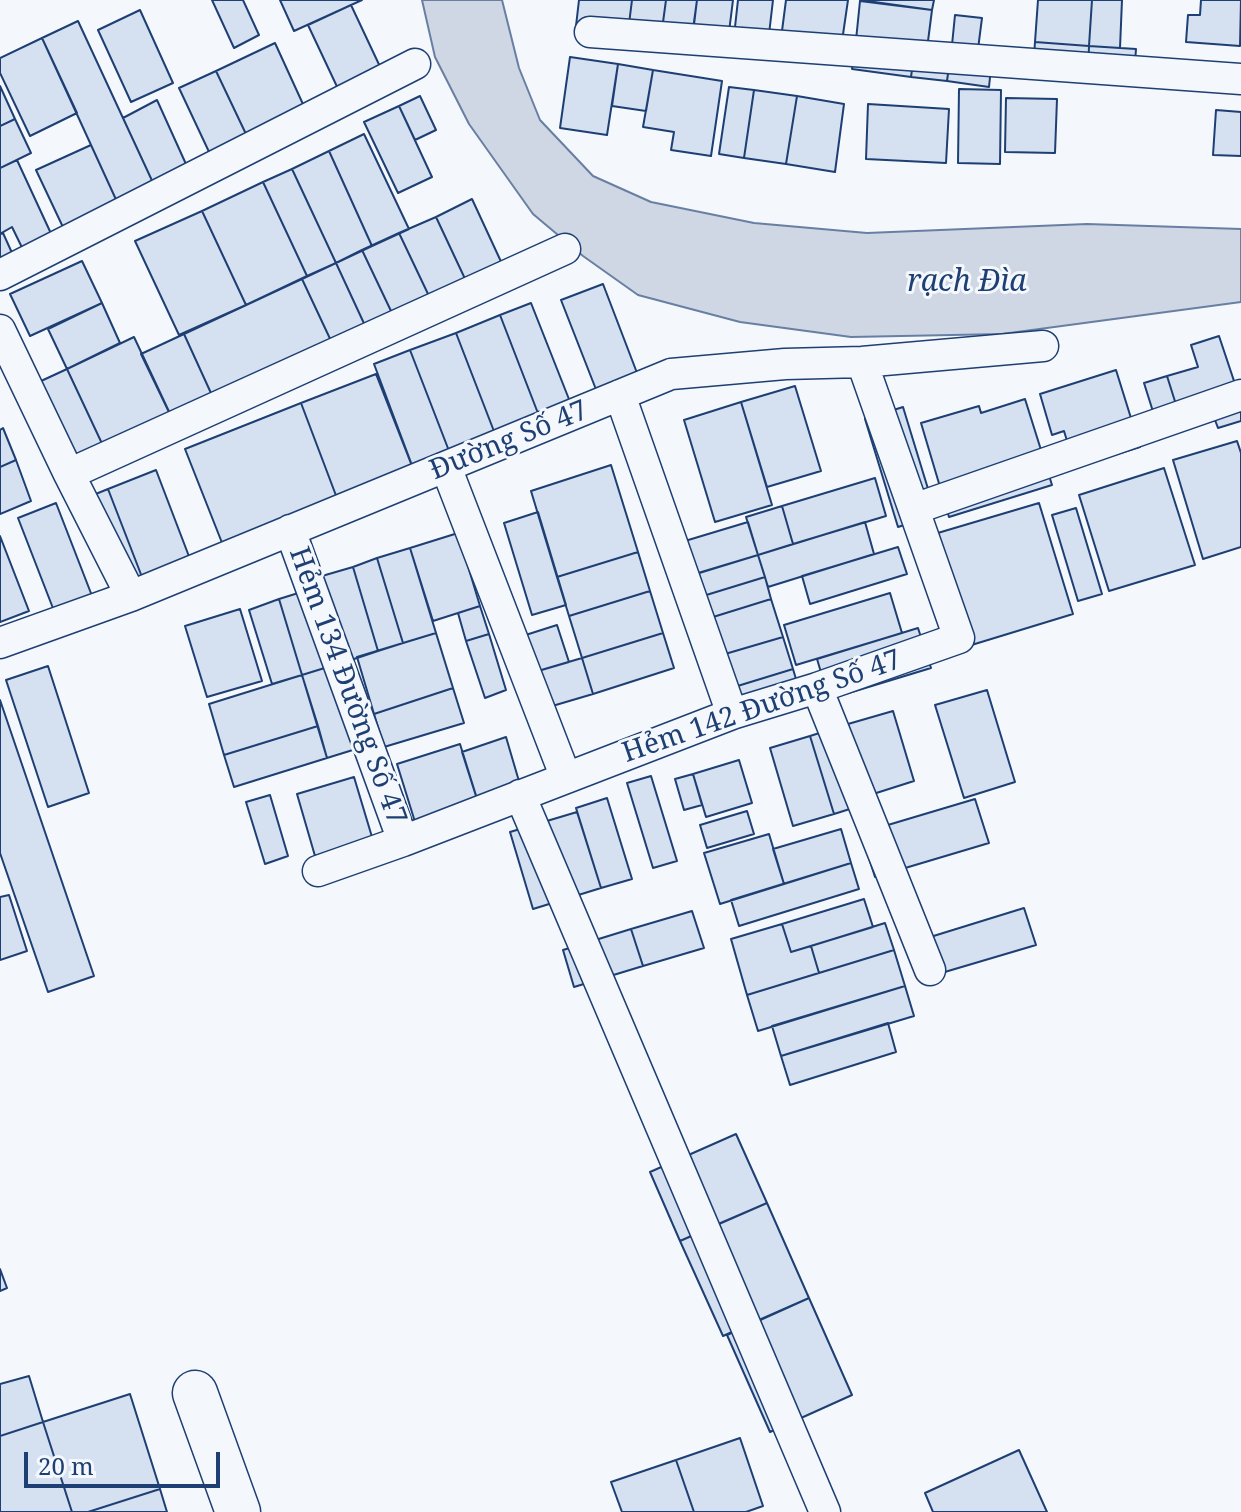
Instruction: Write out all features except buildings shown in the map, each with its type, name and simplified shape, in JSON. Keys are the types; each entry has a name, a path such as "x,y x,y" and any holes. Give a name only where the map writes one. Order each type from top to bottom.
{"street":[{"path":"195,1393 238,1512"}],"lane":[{"path":"590,32 1241,79"},
{"path":"0,275 415,64"},
{"path":"69,474 565,249"},
{"path":"0,330 131,596"},
{"name":"Đường Số 47","path":"0,643 131,596 671,374 1043,346"},
{"path":"862,362 914,509 1241,395"},
{"path":"620,395 732,714"},
{"path":"446,467 566,778"},
{"name":"Hẻm 142 Đường Số 47","path":"318,871 732,714 959,638 914,509"},
{"name":"Hẻm 134 Đường Số 47","path":"290,530 403,841"},
{"path":"817,688 930,970"},
{"path":"520,795 825,1512"}],"water":[{"name":"rạch Đìa","path":"422,0 502,0 519,68 540,120 593,176 651,202 754,223 867,233 1087,224 1241,229 1241,302 1002,334 851,337 740,322 638,295 583,256 533,214 469,124 435,57"}]}
